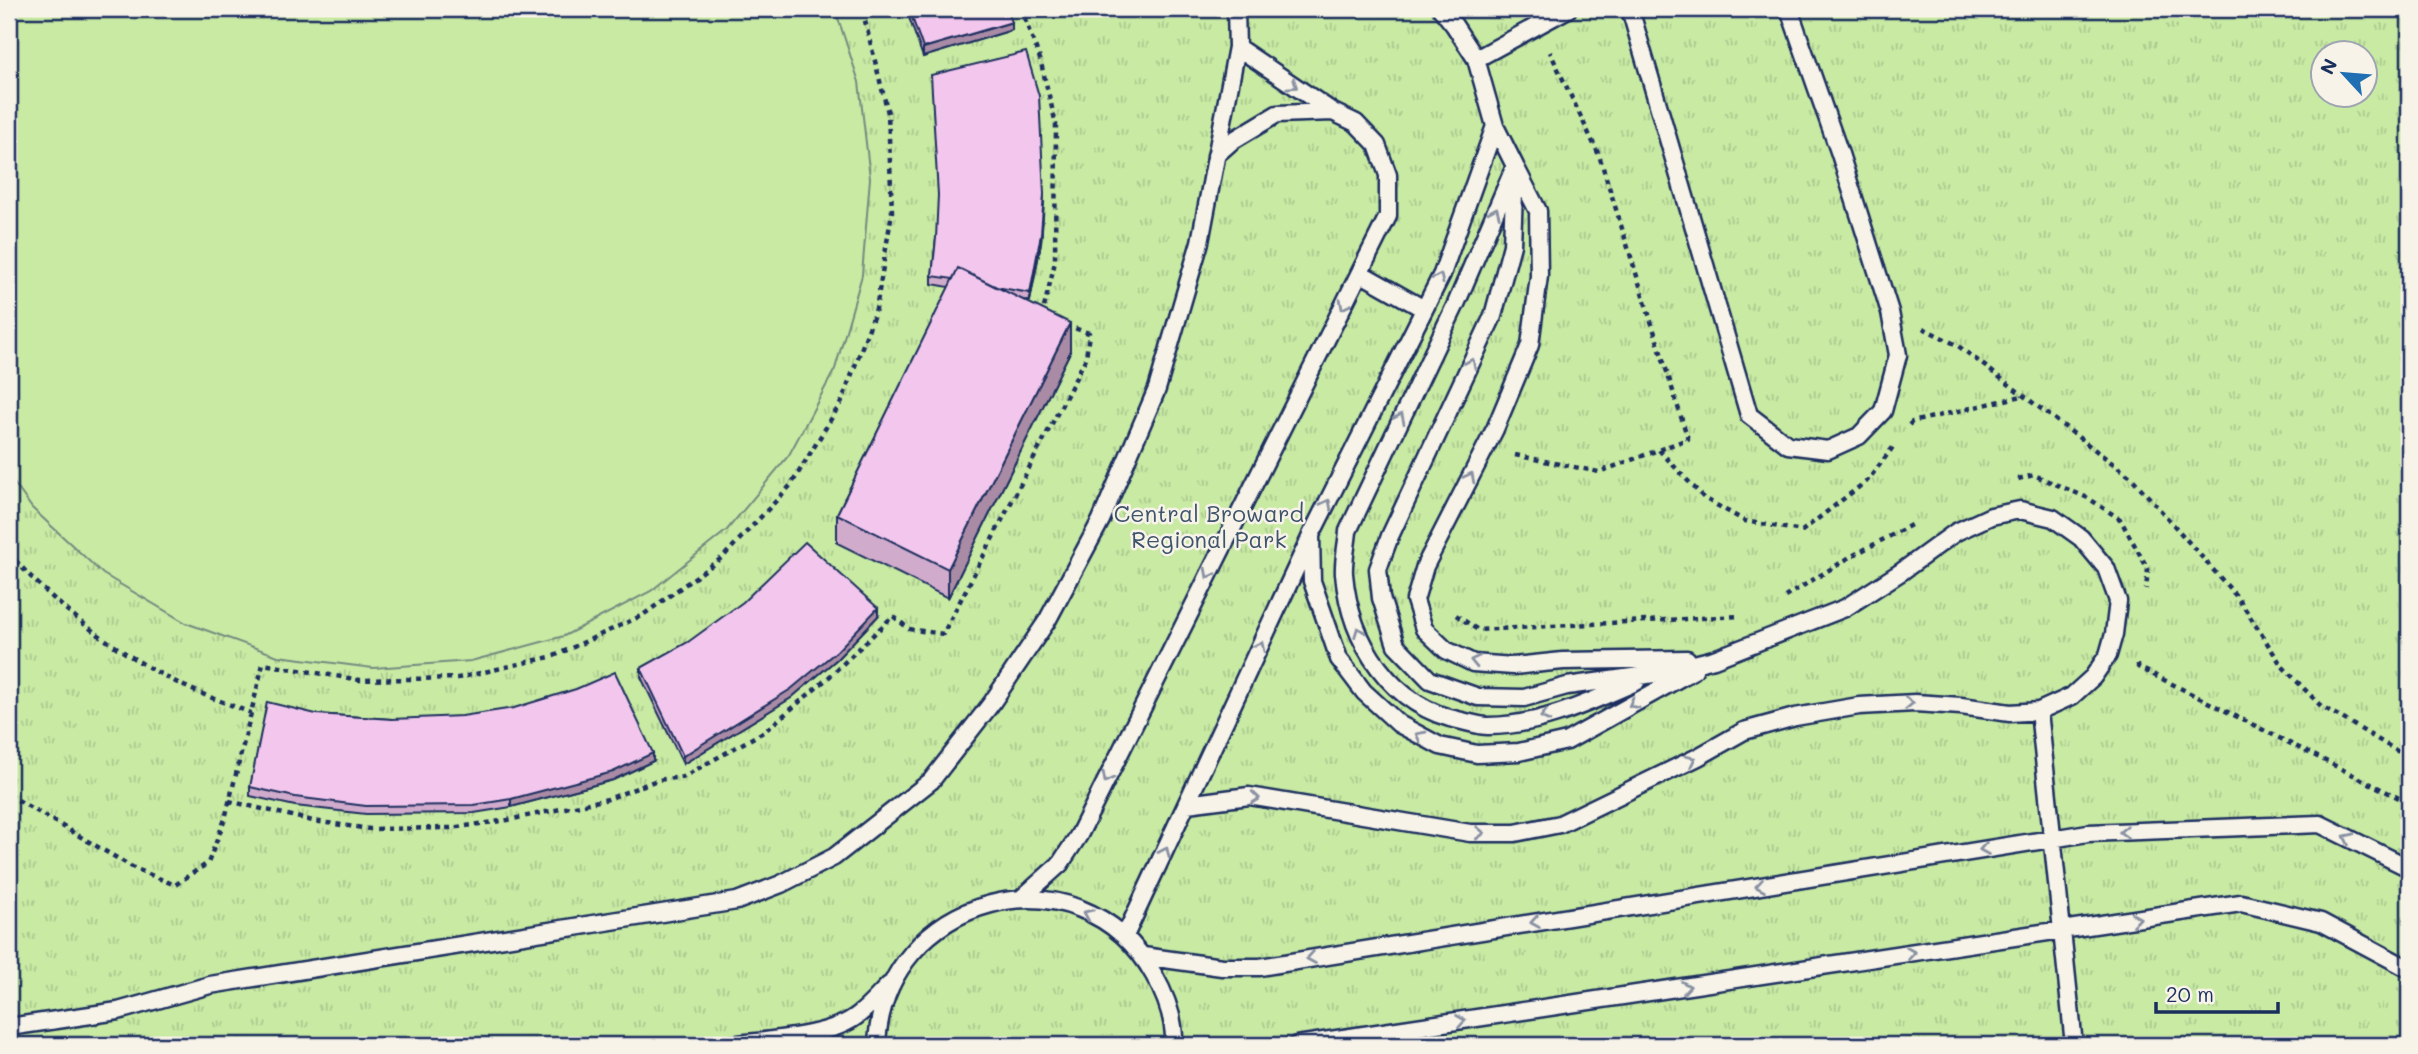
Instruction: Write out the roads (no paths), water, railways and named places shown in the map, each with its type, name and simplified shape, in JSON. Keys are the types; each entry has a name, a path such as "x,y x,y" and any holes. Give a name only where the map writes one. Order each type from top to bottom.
{"lane":[{"path":"9,1027 118,1011 211,985 737,901 781,884 834,857 931,781 992,704 1047,621 1101,520 1157,389 1200,242 1237,47 1236,9"},
{"path":"1441,9 1476,59 1495,127 1538,211 1539,276 1530,345 1495,429 1425,566 1415,600 1424,629 1446,650 1474,663 1513,666 1563,661 1714,659"},
{"path":"1476,59 1568,9"},
{"path":"1630,9 1749,415 1788,446 1828,450 1859,436 1882,411 1898,355 1890,312 1840,154 1789,9"},
{"path":"1022,898 1060,864 1079,835 1388,216 1388,174 1377,145 1356,122 1333,112 1237,47"},
{"path":"1216,155 1232,141 1277,114 1333,112"},
{"path":"1125,936 1311,535 1442,274 1495,127"},
{"path":"1515,166 1456,304 1348,531 1344,572 1352,613 1367,653 1385,678 1413,702 1448,718 1487,726 1520,723 1569,711 1654,674"},
{"path":"1188,804 1249,796 1471,833 1515,833 1560,824 1698,757 1744,731 1795,717 1859,706 1915,703 2010,713 2039,711 2072,696 2093,677 2108,655 2118,601 2106,568 2081,538 2053,518 2020,510 1991,516 1956,532 1845,608 1714,659 1654,674 1567,686 1524,698 1478,697 1430,680 1396,645 1381,598 1378,569 1390,536 1493,316 1512,245 1515,166"},
{"path":"1360,273 1424,309"},
{"path":"1311,535 1312,581 1339,659 1364,692 1399,724 1440,746 1477,754 1519,752 1567,741 1714,659"},
{"path":"2039,711 2074,1045"},
{"path":"1143,956 1222,967 1260,967 2088,833 2320,824 2409,868"},
{"path":"732,1045 840,1026 857,1016 891,983 913,949 944,922 982,905 1022,898 1071,906 1094,915 1125,936 1143,956 1164,994 1174,1045"},
{"path":"1297,1045 1376,1039 2241,903 2321,922 2409,969"},
{"path":"877,1045 878,1022 891,983"}],"park label":[{"name":"Central Broward Regional Park","path":"1209,527"}]}
